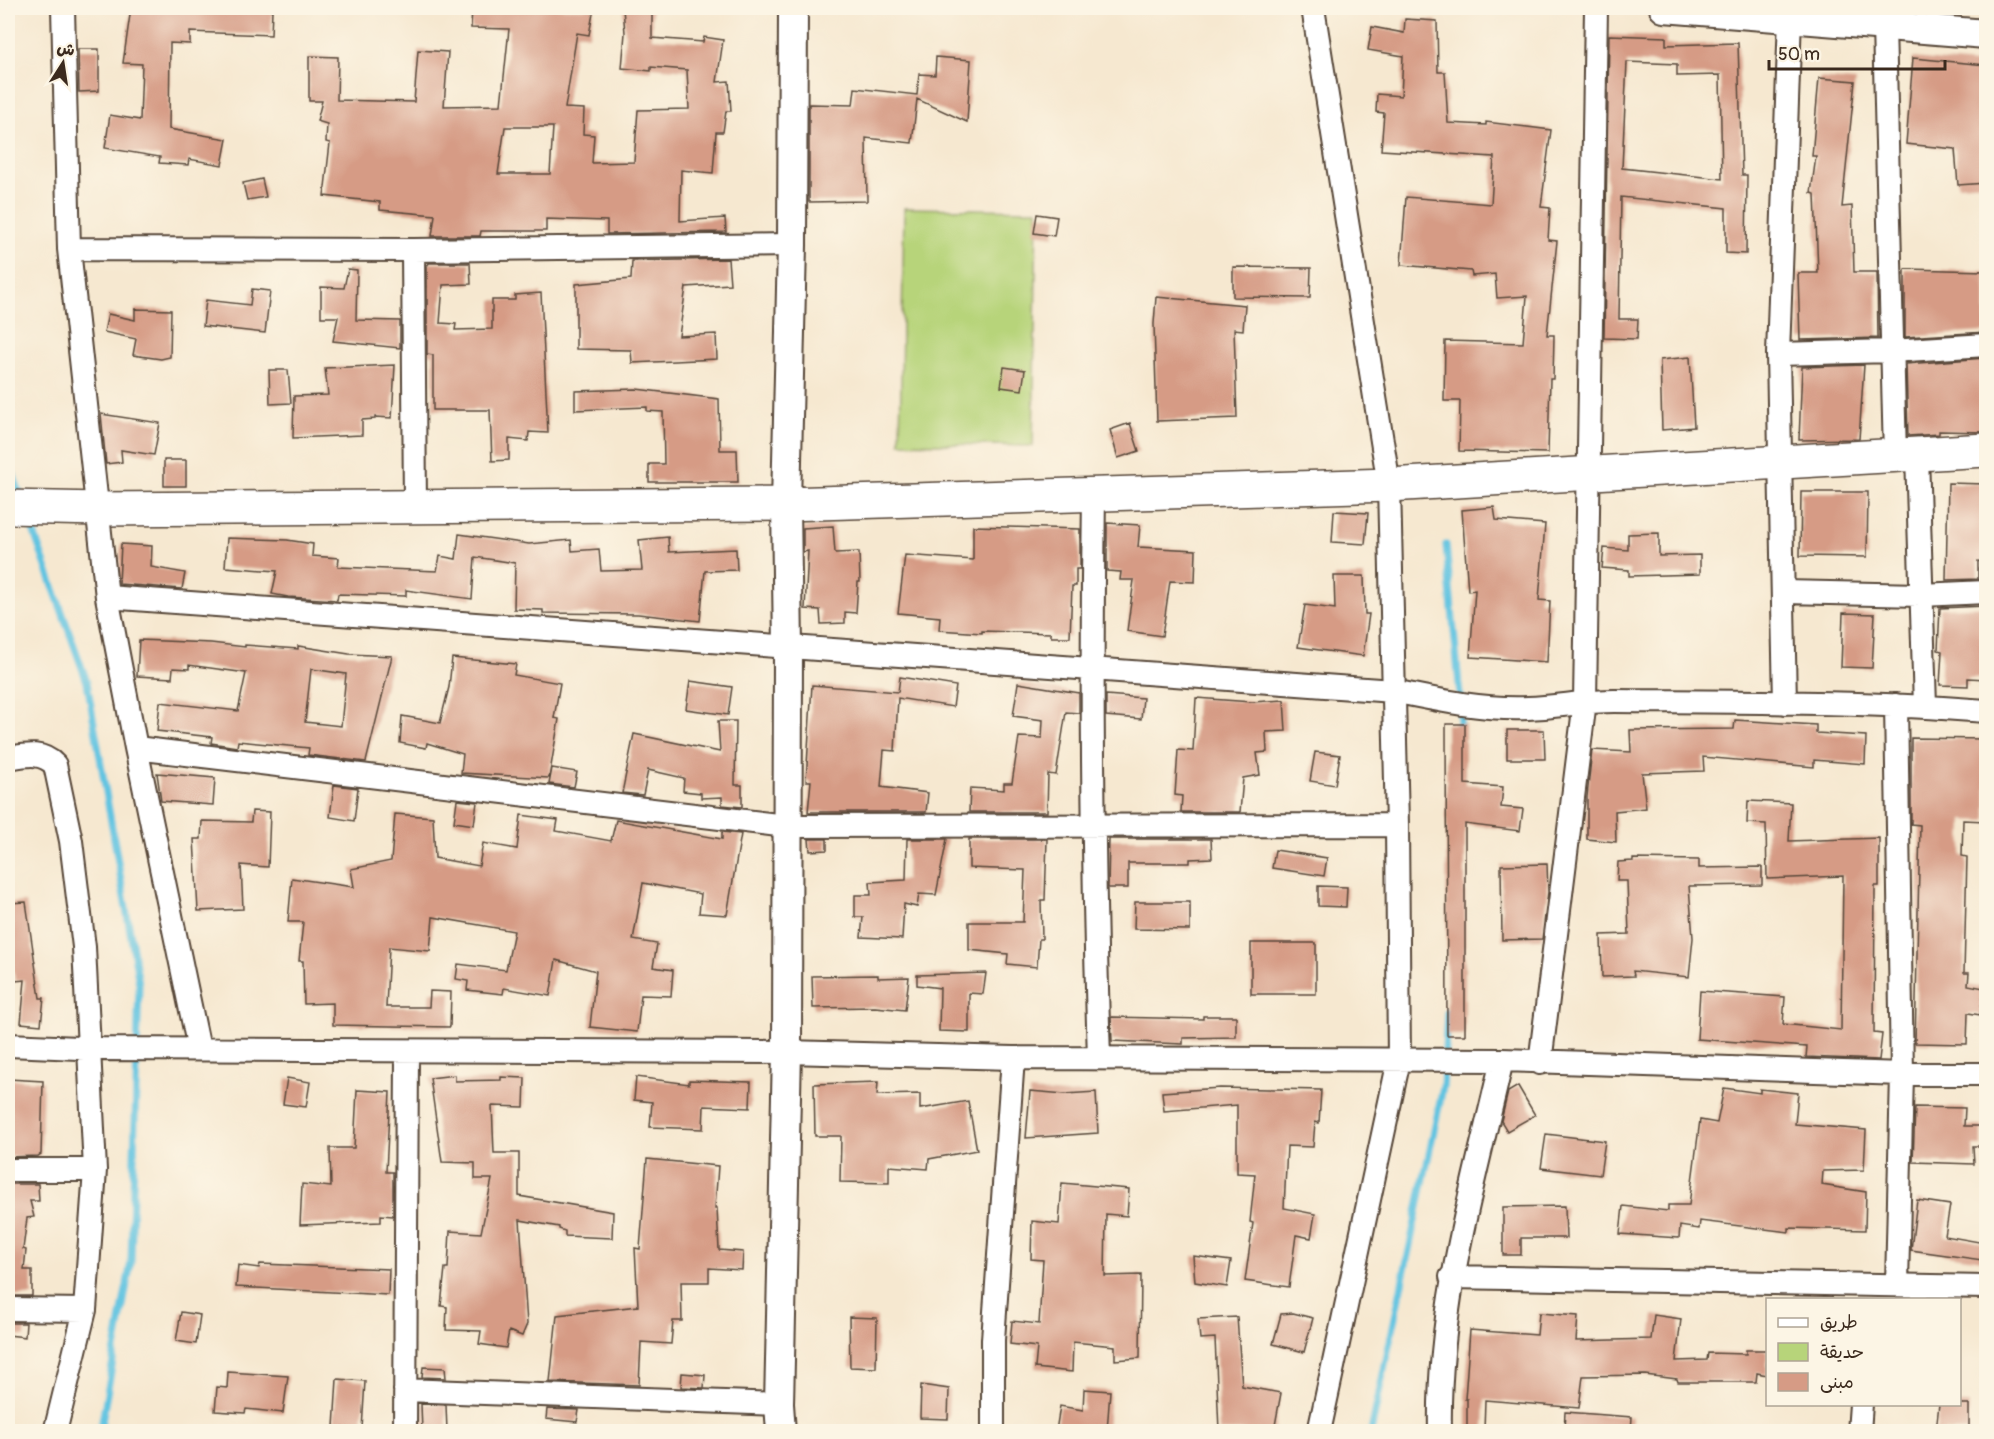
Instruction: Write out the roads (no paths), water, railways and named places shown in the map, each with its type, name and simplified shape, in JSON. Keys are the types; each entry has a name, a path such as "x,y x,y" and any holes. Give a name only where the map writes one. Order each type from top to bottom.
{"main road":[{"path":"8,507 100,509 786,504 1389,485 1779,464 1986,450"}],"street":[{"path":"63,8 69,249 100,509 107,597 136,748 188,1049"},
{"path":"405,1390 780,1418 788,1052 786,504 792,245 793,8"},
{"path":"1313,8 1389,485 1397,825 1399,1060 1319,1431"},
{"path":"1540,1063 1585,701 1596,8"},
{"path":"1664,8 1790,17 1897,21 1986,34"},
{"path":"1785,703 1778,354 1790,17"},
{"path":"1897,21 1891,351 1906,455 1921,595 1925,706"},
{"path":"69,249 412,250 792,245"},
{"path":"412,250 415,507"},
{"path":"1778,354 1891,351 1986,345"},
{"path":"1094,494 1091,670 1092,826 1099,1058"},
{"path":"1784,592 1921,595 1986,592"},
{"path":"107,597 788,649 1393,691 1479,706 1528,708 1585,701 1896,705 1986,711"},
{"path":"1896,705 1902,1074 1897,1284"},
{"path":"136,748 786,826 1397,825"},
{"path":"8,758 33,754 47,756 55,765 71,841 94,1049 95,1170 85,1310 55,1431"},
{"path":"8,1046 406,1052 788,1052 1013,1058 1492,1060 1902,1074 1986,1074"},
{"path":"405,1431 406,1052"},
{"path":"993,1431 993,1340 1013,1058"},
{"path":"1440,1431 1441,1372 1451,1277 1492,1060"},
{"path":"8,1170 95,1170"},
{"path":"1451,1277 1866,1291 1897,1284 1986,1287"},
{"path":"8,1309 85,1310"},
{"path":"1859,1431 1861,1406"}],"waterway":[{"path":"8,459 22,500"},
{"path":"28,516 87,682 139,984 131,1262 100,1432"},
{"path":"1446,545 1460,695 1460,732"},
{"path":"1371,1432 1443,1087 1447,1013"}]}
